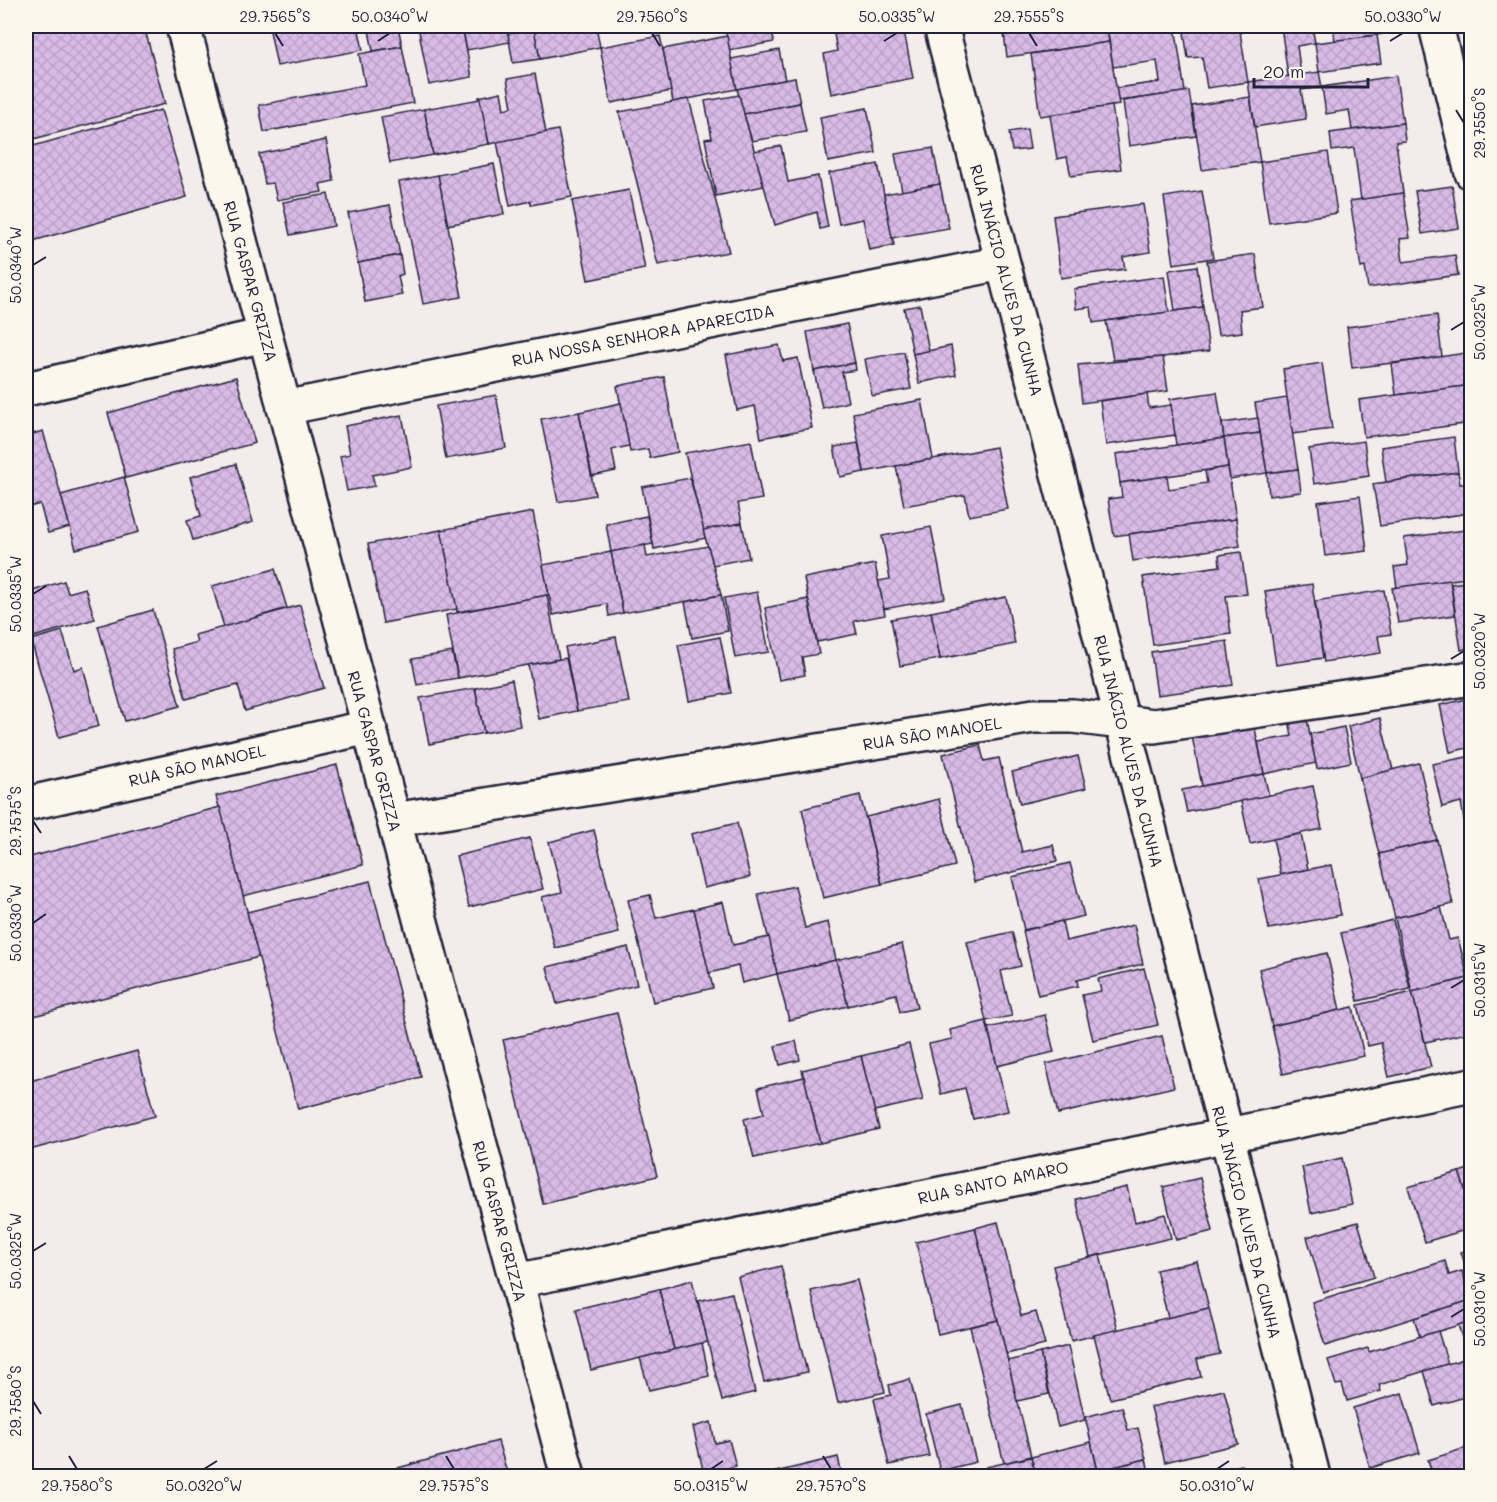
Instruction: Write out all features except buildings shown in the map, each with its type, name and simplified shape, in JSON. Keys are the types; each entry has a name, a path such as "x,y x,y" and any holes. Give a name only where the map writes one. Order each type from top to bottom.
{"street":[{"name":"RUA GASPAR GRIZZA","path":"183,26 568,1476"},
{"name":"RUA INÁCIO ALVES DA CUNHA","path":"941,26 1121,721 1312,1476"},
{"path":"1436,26 1472,173"},
{"name":"RUA NOSSA SENHORA APARECIDA","path":"284,408 1002,263"},
{"path":"26,389 265,335"},
{"name":"RUA SÃO MANOEL","path":"394,820 1035,716 1073,716 1155,726 1472,678"},
{"name":"RUA SÃO MANOEL","path":"26,804 369,727"},
{"name":"RUA SANTO AMARO","path":"516,1281 1472,1085"}]}
